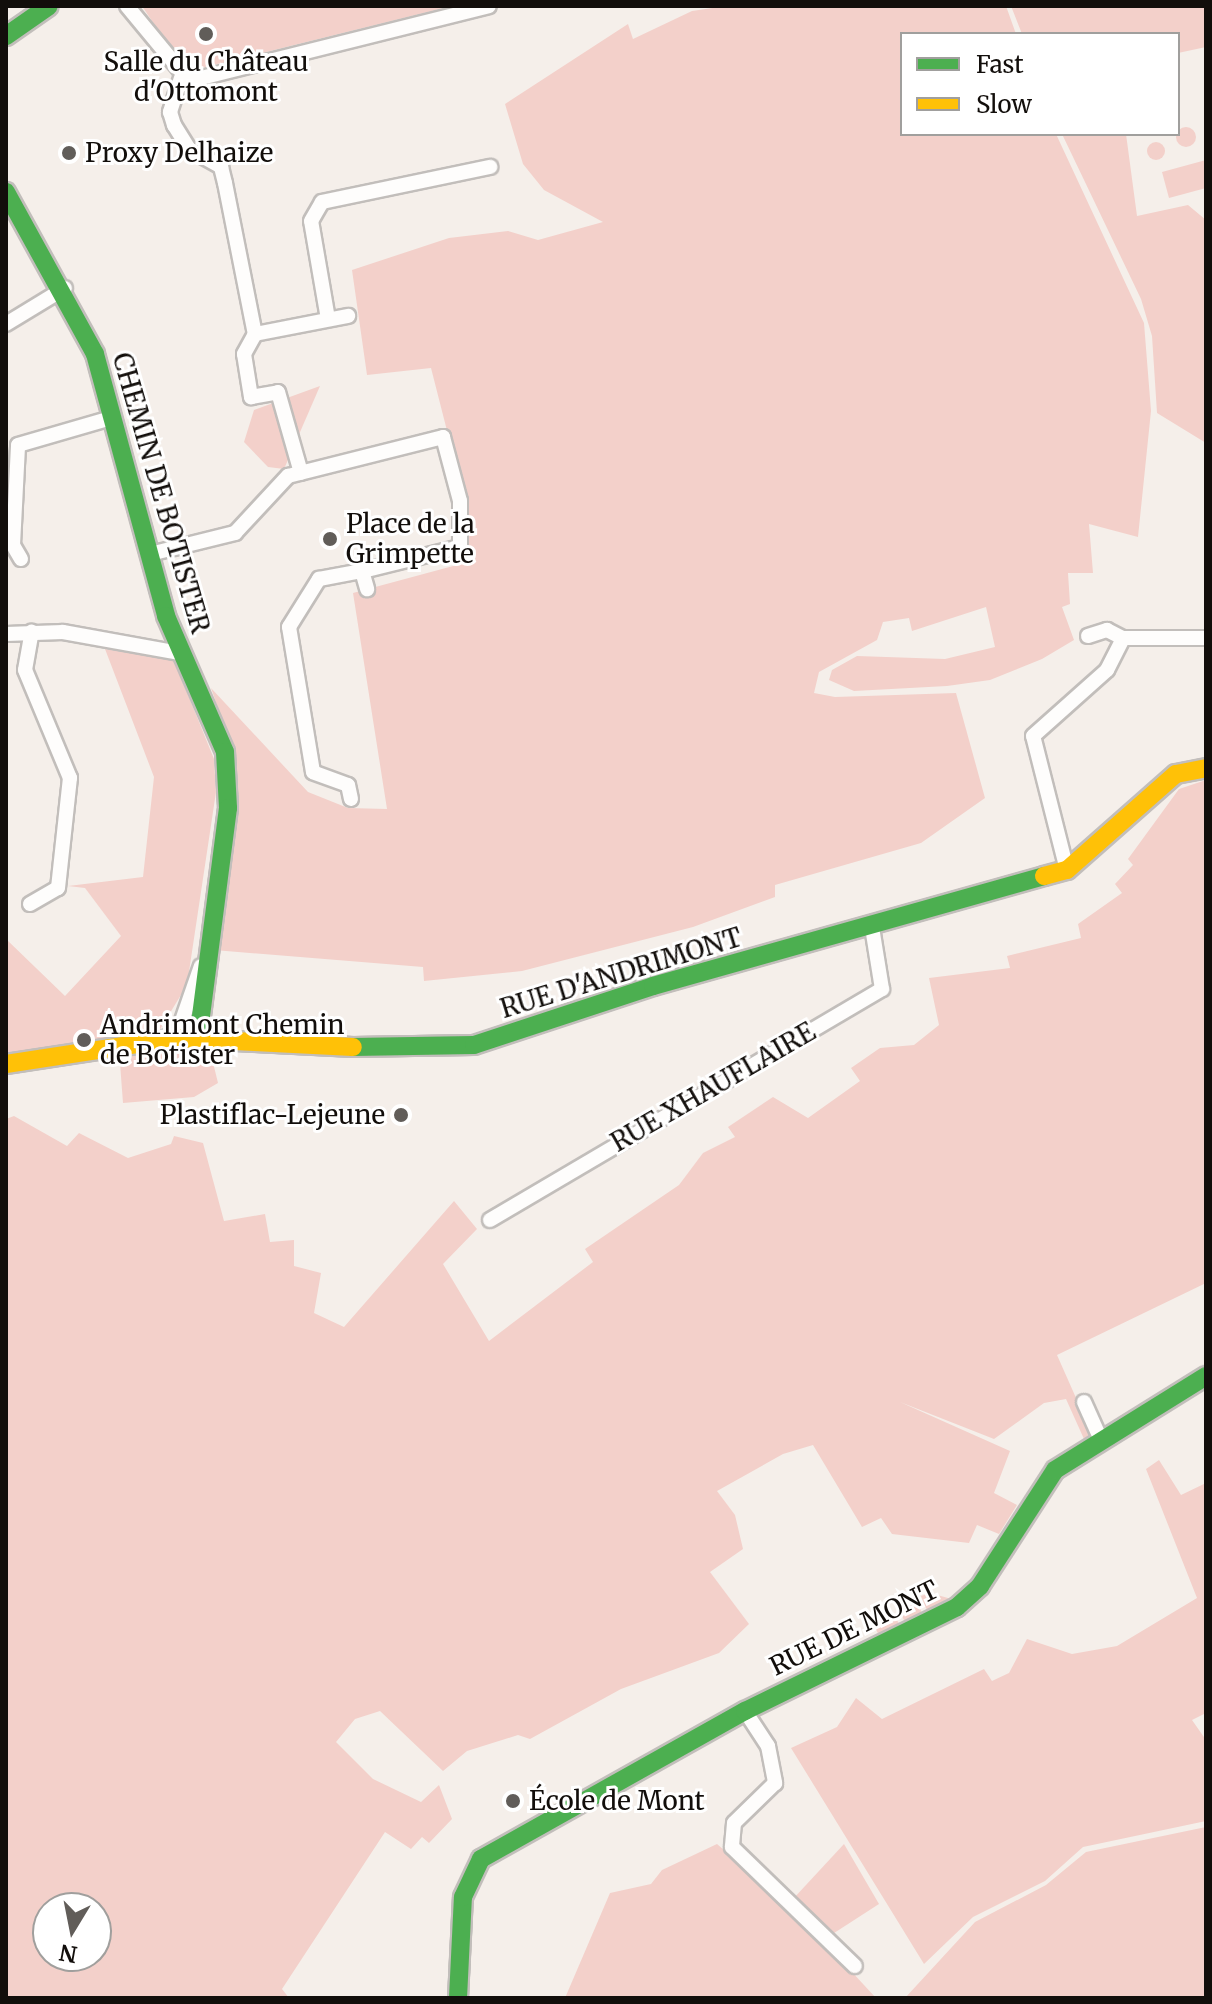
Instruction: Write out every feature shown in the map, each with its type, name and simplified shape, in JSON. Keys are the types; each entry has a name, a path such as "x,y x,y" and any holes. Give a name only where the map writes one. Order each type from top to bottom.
{"street":[{"path":"6,36 49,6"},
{"path":"127,6 181,78"},
{"path":"181,78 489,6"},
{"path":"181,78 170,112 189,149 221,167 255,334 244,354 251,397 278,392 301,473"},
{"path":"328,319 311,221 322,202 490,167"},
{"name":"CHEMIN DE BOTISTER","path":"6,192 65,288 95,354 180,653 229,769 203,962 198,1038"},
{"path":"6,324 65,288"},
{"path":"255,334 348,316"},
{"path":"21,559 13,545 18,445 111,418"},
{"path":"150,554 235,533 288,476 443,437 462,538 460,547 319,579 289,627 313,772 348,785 351,799"},
{"path":"362,571 367,589"},
{"path":"1088,636 1107,630 1123,638 1206,638"},
{"path":"6,634 32,632 180,653"},
{"path":"30,904 58,888 70,778 25,670 32,632"},
{"path":"1067,870 1033,736 1107,670 1123,638"},
{"name":"RUE D'ANDRIMONT","path":"6,1064 176,1038 408,1050 474,1045 653,986 1067,870 1176,774 1206,768"},
{"name":"RUE XHAUFLAIRE","path":"490,1220 882,989 872,927"},
{"name":"CHEMIN DE BOTISTER","path":"176,1038 203,962"},
{"name":"RUE DE MONT","path":"458,1998 463,1897 481,1859 745,1711 957,1607 980,1586 1055,1470 1206,1376"},
{"path":"1084,1402 1101,1440"},
{"path":"745,1711 768,1746 775,1783 734,1823 732,1847 855,1966"}],"shaded area":[{"path":"142,6 452,6 193,70 180,63"},
{"path":"726,6 1006,6 1015,32 900,32 900,136 1057,136 1144,323 1151,411 1138,537 1089,524 1093,573 1068,573 1070,604 1062,607 1074,640 1042,659 990,680 947,686 854,691 829,680 832,670 857,656 945,659 995,647 986,607 912,631 909,618 883,622 877,640 819,672 814,693 835,697 956,693 985,798 921,843 775,885 775,897 693,927 522,971 424,981 423,967 214,950 233,751 211,688 308,792 348,808 387,809 353,593 468,562 467,509 431,368 367,375 352,270 449,238 508,231 538,240 603,222 544,190 523,164 505,104 628,24 633,39 692,11"},
{"path":"1011,6 1206,6 1206,47 1180,53 1180,32 1021,32"},
{"path":"1182,127 1190,127 1196,133 1196,141 1190,147 1182,147 1176,141"},
{"path":"1063,136 1126,136 1137,216 1188,205 1206,220 1206,443 1157,413 1152,336 1141,299"},
{"path":"1156,142 1165,151 1156,160 1147,151"},
{"path":"1206,160 1206,188 1169,198 1162,172"},
{"path":"320,386 284,469 268,467 244,442 254,410"},
{"path":"105,649 174,660 214,759 216,792 187,985 159,1031 6,1054 6,939 65,996 121,936 85,888 68,886 143,877 154,777"},
{"path":"1206,780 1206,1283 1057,1355 1092,1434 1084,1439 1066,1399 1044,1403 994,1439 900,1402 1010,1451 994,1493 1017,1505 999,1534 977,1525 969,1543 892,1534 881,1518 862,1527 813,1445 783,1454 717,1491 735,1515 743,1549 710,1572 749,1624 719,1653 621,1689 530,1739 518,1735 467,1751 443,1771 380,1711 355,1719 336,1742 373,1779 421,1802 439,1785 452,1819 429,1843 422,1837 411,1849 385,1832 282,1989 289,1998 6,1998 6,1119 14,1116 67,1146 79,1133 128,1158 171,1144 174,1136 203,1143 224,1221 265,1214 270,1242 294,1240 294,1266 321,1273 314,1313 344,1327 454,1201 477,1229 443,1264 489,1341 593,1262 585,1249 679,1185 703,1153 735,1137 728,1127 773,1097 808,1118 860,1081 851,1068 880,1048 914,1045 939,1025 929,978 1010,968 1007,956 1081,938 1078,924 1122,893 1115,884 1133,865 1128,859 1179,789"},
{"path":"176,1044 209,1046 218,1083 194,1097 123,1103 119,1050 177,1049"},
{"path":"1159,1460 1181,1495 1206,1483 1206,1713 1192,1720 1206,1740 1206,1821 1083,1847 1045,1881 973,1917 924,1964 791,1748 837,1727 856,1698 882,1719 984,1669 992,1681 1009,1673 1027,1639 1072,1654 1117,1646 1197,1598 1146,1469"},
{"path":"930,1593 950,1600 928,1613 921,1596"},
{"path":"916,1599 923,1616 906,1624 899,1610"},
{"path":"893,1613 901,1627 880,1637 874,1626"},
{"path":"1206,1827 1206,1998 905,1998 975,1922 1046,1885 1086,1852"},
{"path":"717,1844 801,1917 876,1998 565,1998 610,1893 651,1884 662,1870"},
{"path":"844,1844 879,1904 831,1935 793,1899"}],"traffic: fast":[{"path":"6,36 49,6"},
{"path":"6,192 95,354 166,616 225,752 228,808 198,1038"},
{"path":"353,1047 474,1045 653,986 1044,876"},
{"path":"458,1998 463,1897 481,1859 745,1711 957,1607 980,1586 1055,1470 1206,1376"}],"traffic: slow":[{"path":"1044,876 1067,870 1176,774 1206,768"},
{"path":"6,1064 176,1038 353,1047"}],"place":[{"name":"Salle du Château d'Ottomont","path":"206,34"},
{"name":"Proxy Delhaize","path":"69,153"},
{"name":"Place de la Grimpette","path":"330,539"},
{"name":"Andrimont Chemin de Botister","path":"84,1040"},
{"name":"Plastiflac-Lejeune","path":"401,1115"},
{"name":"École de Mont","path":"513,1801"}]}
